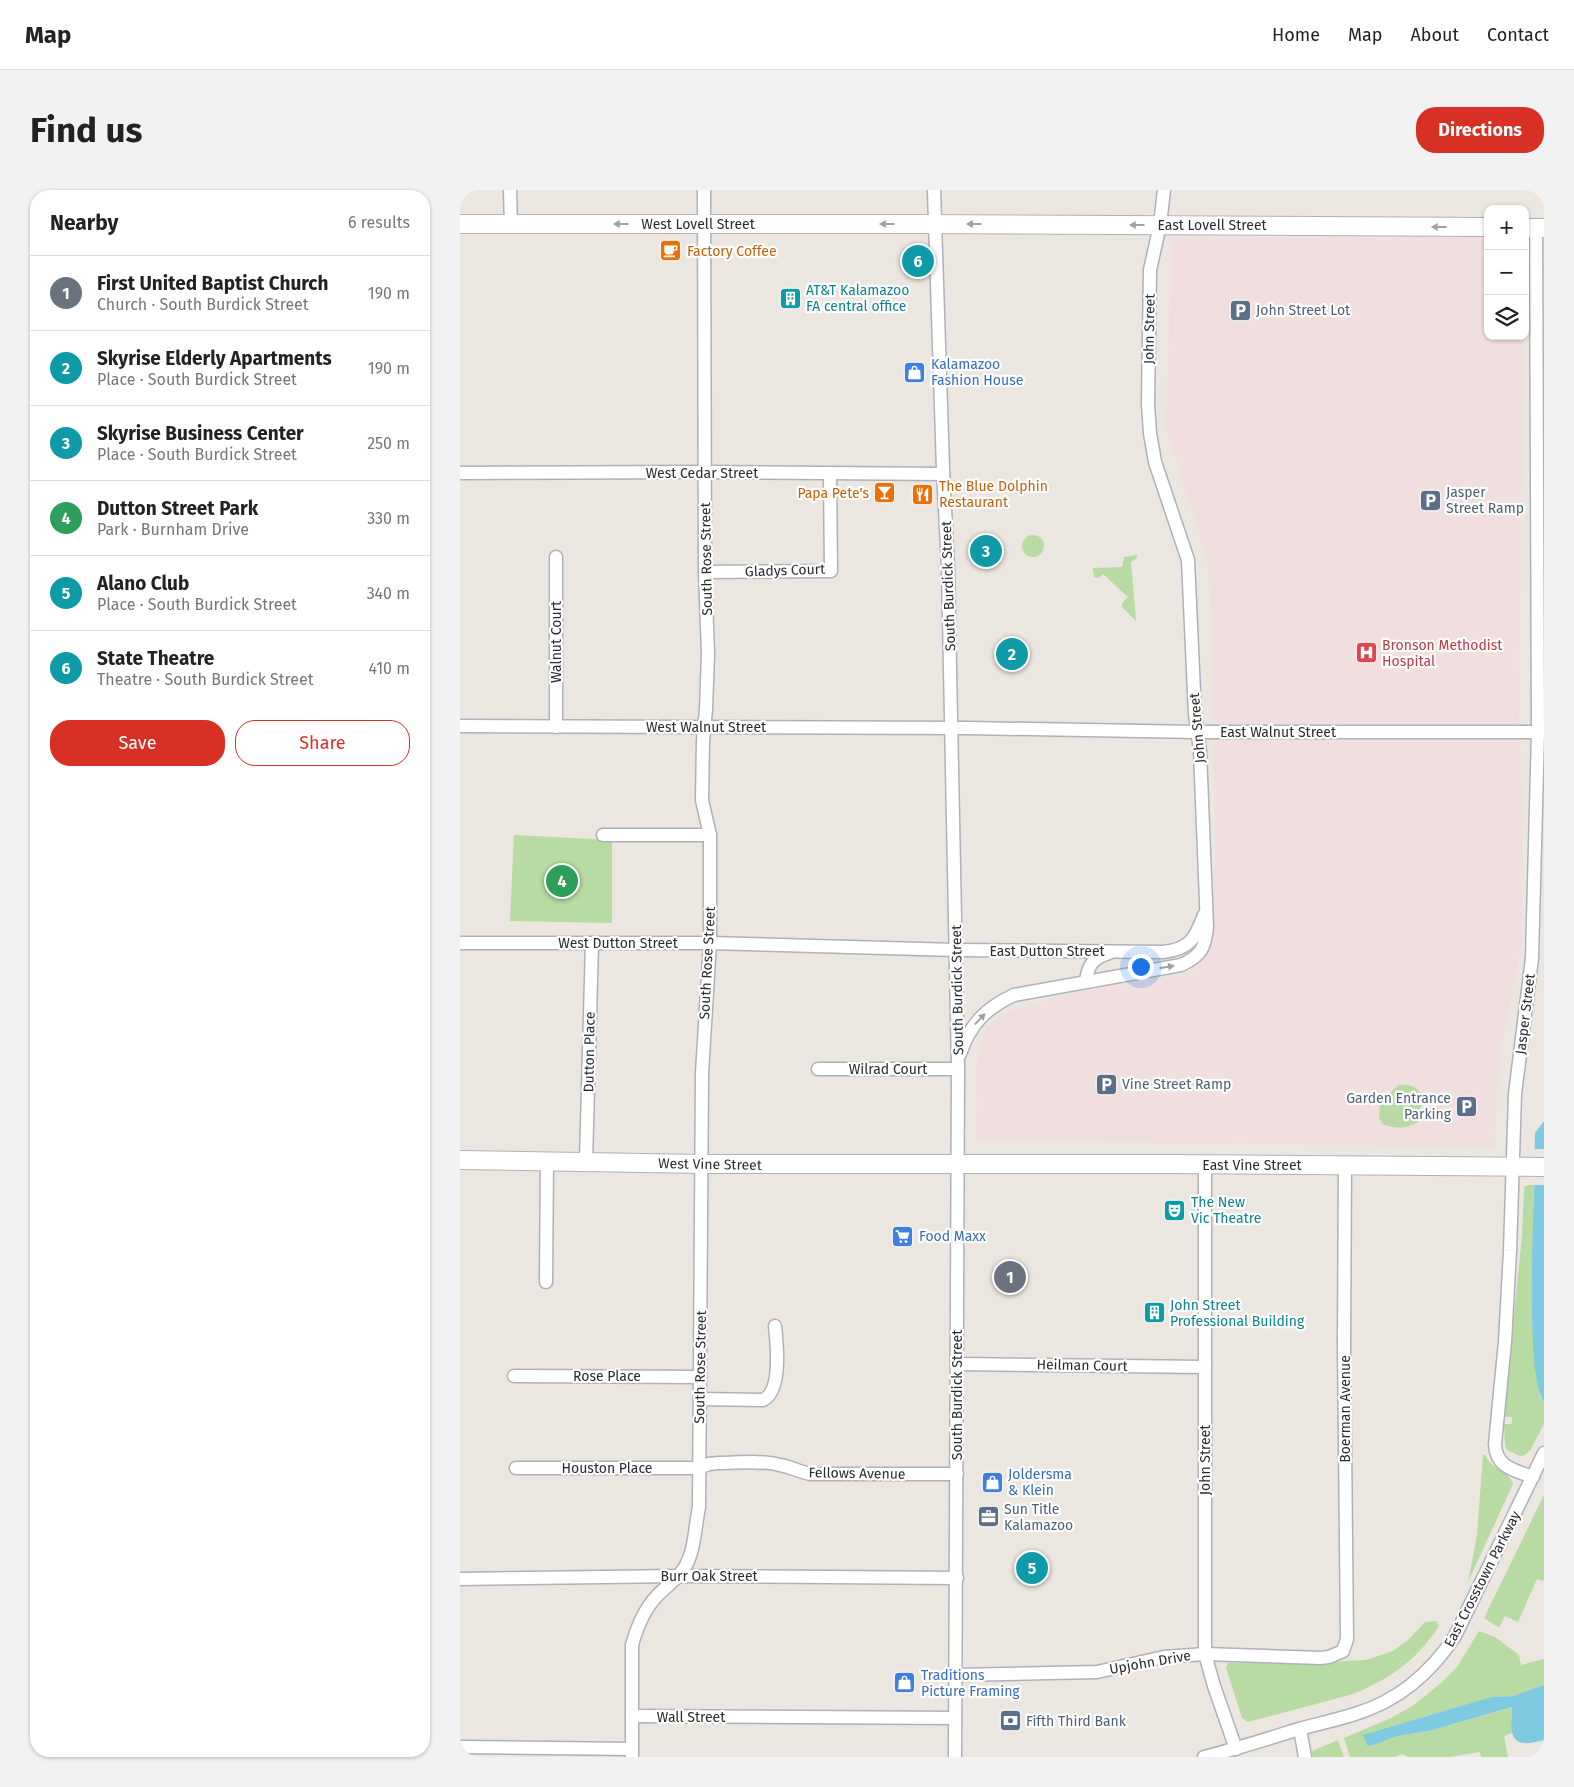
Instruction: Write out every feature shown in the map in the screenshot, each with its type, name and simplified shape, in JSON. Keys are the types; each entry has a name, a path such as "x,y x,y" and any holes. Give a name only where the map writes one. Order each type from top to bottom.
{"street":[{"path":"510,190 510,225"},
{"name":"South Rose Street","path":"632,1716 632,1644 636,1631 643,1614 653,1601 679,1576 686,1564 692,1546 698,1507 702,1064 710,943 710,835 702,800 708,654 705,572 704,190"},
{"name":"South Burdick Street","path":"934,190 943,474 948,568 958,1065 956,1757"},
{"name":"John Street","path":"958,1065 970,1030 977,1021 1001,1001 1014,994 1181,965 1193,960 1202,950 1205,941 1207,928 1202,776 1196,732 1188,560 1155,462 1148,404 1150,270 1160,225 1164,190"},
{"name":"West Lovell Street","path":"460,224 935,224"},
{"name":"East Lovell Street","path":"935,224 1484,228"},
{"name":"Jasper Street","path":"1533,1477 1506,1465 1499,1460 1496,1453 1510,1251 1515,1094 1538,958 1541,732 1535,228"},
{"name":"West Cedar Street","path":"460,473 706,472 943,474"},
{"name":"Gladys Court","path":"705,572 831,571 830,474"},
{"name":"Walnut Court","path":"556,557 556,727"},
{"name":"West Walnut Street","path":"460,726 952,728"},
{"name":"East Walnut Street","path":"952,728 1196,732 1541,732"},
{"path":"603,836 710,835"},
{"name":"East Dutton Street","path":"956,950 1164,952 1182,948 1194,937 1205,910"},
{"name":"West Dutton Street","path":"460,943 710,943 956,950"},
{"name":"Dutton Place","path":"586,1161 592,943"},
{"path":"1086,981 1088,970 1094,960 1116,951"},
{"name":"Wilrad Court","path":"818,1069 958,1065"},
{"name":"West Vine Street","path":"460,1160 702,1164 959,1164"},
{"path":"546,1282 547,1161"},
{"name":"East Vine Street","path":"959,1164 1538,1167"},
{"name":"John Street","path":"1205,1164 1204,1654 1236,1750"},
{"name":"Boerman Avenue","path":"1343,1651 1347,1639 1344,1354 1345,1165"},
{"path":"700,1399 763,1400 768,1397 776,1381 775,1326"},
{"name":"Heilman Court","path":"958,1364 1205,1367"},
{"name":"Rose Place","path":"514,1376 700,1377"},
{"name":"East Crosstown Parkway","path":"1204,1757 1236,1750 1300,1729 1356,1714 1386,1702 1409,1688 1443,1655 1462,1623 1544,1453"},
{"name":"Fellows Avenue","path":"698,1468 715,1463 772,1463 810,1474 958,1474"},
{"name":"Houston Place","path":"516,1468 698,1468"},
{"name":"Burr Oak Street","path":"460,1579 679,1576 958,1578"},
{"name":"Upjohn Drive","path":"956,1675 1096,1672 1164,1658 1204,1654 1320,1658 1339,1654 1343,1651"},
{"path":"460,1747 632,1753 632,1716"},
{"name":"Wall Street","path":"632,1716 955,1718"},
{"path":"1300,1729 1305,1757"}],"shaded area":[{"name":"Bronson Methodist Hospital","path":"1484,237 1484,340 1523,340 1519,715 1523,831 1523,941 1499,1055 1495,1147 976,1140 977,1063 986,1027 1006,1012 1054,997 1181,974 1198,967 1214,930 1215,834 1210,591 1206,555 1166,428 1172,239"}],"green space":[{"path":"1033,535 1041,538 1044,546 1041,554 1033,557 1025,554 1022,546 1025,538"},
{"path":"1137,555 1137,558 1131,562 1136,621 1122,607 1122,603 1128,597 1103,574 1099,578 1094,577 1093,568 1122,567 1124,557"},
{"path":"514,835 612,840 612,923 510,921"},
{"path":"1398,1085 1414,1087 1418,1091 1421,1095 1421,1108 1418,1122 1405,1127 1391,1127 1382,1124 1379,1117 1380,1104"},
{"path":"1534,1185 1532,1318 1536,1376 1540,1397 1544,1402 1544,1424 1531,1449 1525,1455 1520,1456 1507,1450 1505,1446 1504,1424 1512,1424 1512,1417 1504,1417 1522,1235 1524,1187"},
{"path":"1483,1455 1491,1464 1508,1476 1513,1484 1468,1582 1477,1535"},
{"path":"1544,1495 1543,1581 1537,1579 1518,1622 1505,1616 1498,1627 1484,1618"},
{"path":"1436,1621 1439,1626 1412,1659 1379,1682 1353,1694 1248,1722 1242,1718 1226,1668 1228,1663 1366,1660 1393,1651 1408,1640 1425,1622"},
{"path":"1479,1631 1495,1637 1519,1655 1521,1665 1544,1659 1544,1685 1513,1696 1491,1697 1364,1735 1371,1746 1397,1736 1429,1731 1513,1707 1512,1733 1504,1736 1508,1757 1481,1757 1480,1752 1449,1757 1409,1757 1402,1754 1395,1757 1350,1757 1344,1738 1391,1718 1414,1705 1457,1667"},
{"path":"1338,1740 1344,1757 1312,1757 1312,1751"}],"water":[{"path":"1544,1121 1544,1402 1538,1388 1535,1365 1532,1270 1535,1133"},
{"path":"1544,1685 1544,1740 1525,1743 1514,1737 1511,1729 1512,1707 1429,1731 1397,1736 1371,1746 1367,1745 1363,1735 1491,1697 1513,1696"}],"pier":[{"path":"1533,1149 1544,1149 1544,1185 1533,1185"}],"place":[{"name":"Factory Coffee","path":"671,251"},
{"name":"State Theatre","path":"918,261"},
{"name":"AT&T Kalamazoo FA central office","path":"790,298"},
{"name":"John Street Lot","path":"1240,310"},
{"name":"Kalamazoo Fashion House","path":"915,372"},
{"name":"Papa Pete's","path":"885,493"},
{"name":"The Blue Dolphin Restaurant","path":"923,494"},
{"name":"Jasper Street Ramp","path":"1430,500"},
{"name":"Skyrise Business Center","path":"986,551"},
{"name":"Bronson Methodist Hospital","path":"1366,653"},
{"name":"Skyrise Elderly Apartments","path":"1012,654"},
{"name":"Dutton Street Park","path":"562,881"},
{"name":"Vine Street Ramp","path":"1106,1084"},
{"name":"Garden Entrance Parking","path":"1467,1106"},
{"name":"The New Vic Theatre","path":"1175,1210"},
{"name":"Food Maxx","path":"903,1236"},
{"name":"First United Baptist Church","path":"1010,1277"},
{"name":"John Street Professional Building","path":"1154,1313"},
{"name":"Joldersma & Klein","path":"992,1482"},
{"name":"Sun Title Kalamazoo","path":"988,1517"},
{"name":"Alano Club","path":"1032,1568"},
{"name":"Traditions Picture Framing","path":"905,1683"},
{"name":"Fifth Third Bank","path":"1010,1721"}]}
